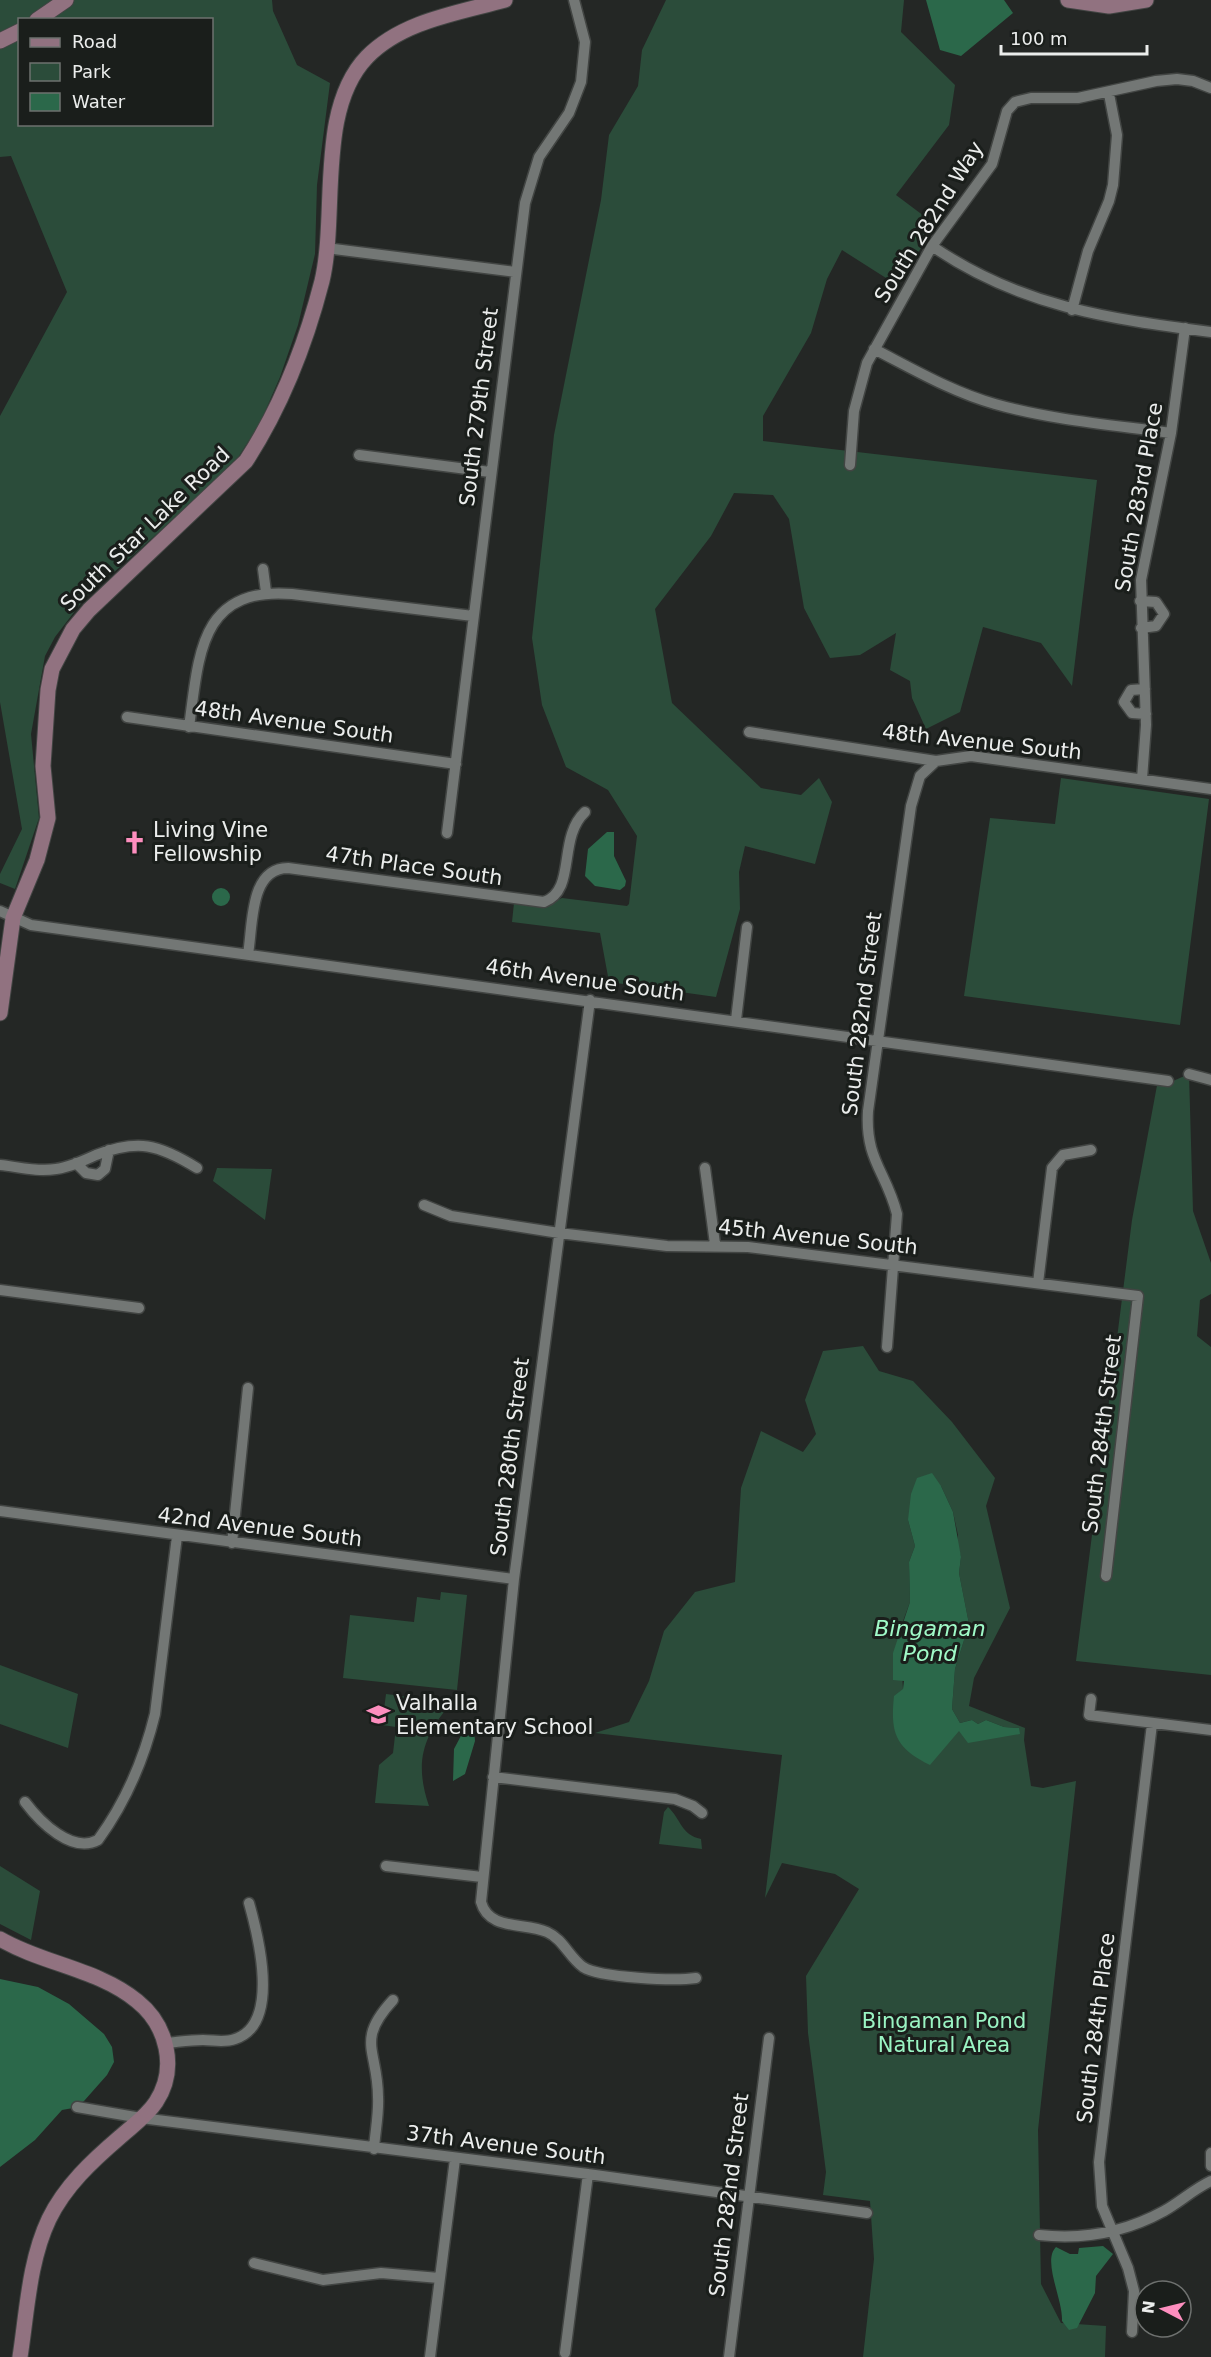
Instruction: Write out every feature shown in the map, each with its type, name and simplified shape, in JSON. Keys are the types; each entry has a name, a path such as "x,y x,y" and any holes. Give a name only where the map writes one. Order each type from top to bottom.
{"street":[{"path":"40,18 66,0"},
{"name":"South Star Lake Road","path":"0,1014 7,915 40,850 48,818 43,766 48,690 52,669 62,647 89,610 246,461 279,403 322,279 335,136 345,93 358,68 378,47 401,32 505,0"},
{"name":"South 279th Street","path":"447,833 490,471 525,203 539,158 573,105 581,82 585,42 574,0"},
{"path":"1068,0 1109,6 1146,0"},
{"path":"0,41 18,32"},
{"path":"1072,310 1088,251 1109,201 1113,185 1117,135 1108,94 1156,81 1177,79 1193,81 1211,88"},
{"name":"South 282nd Way","path":"850,465 854,411 860,381 874,349 932,246 992,164 1007,111 1015,102 1031,98 1078,98 1108,94"},
{"path":"932,246 1004,286 1072,310 1211,332"},
{"path":"326,248 516,272"},
{"name":"South 283rd Place","path":"1142,779 1146,714 1140,601 1146,547 1159,500 1171,433 1185,328"},
{"path":"874,349 945,384 994,404 1030,413 1171,433"},
{"path":"359,455 490,471"},
{"path":"263,569 266,592"},
{"path":"189,727 202,643 214,621 231,604 266,592 320,596 473,616"},
{"path":"1140,601 1156,602 1164,614 1156,626 1141,628"},
{"path":"1145,689 1131,690 1124,702 1132,713 1146,714"},
{"name":"48th Avenue South","path":"127,717 456,764"},
{"name":"48th Avenue South","path":"749,732 936,761 951,757 971,756 1211,789"},
{"name":"South 282nd Street","path":"887,1347 897,1214 892,1197 872,1157 868,1141 868,1111 876,1039 913,798 920,776 936,761"},
{"name":"47th Place South","path":"248,954 260,882 269,872 288,868 537,902 553,898 561,889 571,832 585,812"},
{"name":"46th Avenue South","path":"7,915 31,925 876,1039 1168,1081"},
{"path":"736,1020 747,927"},
{"name":"South 280th Street","path":"590,1000 514,1579 481,1902 489,1916 502,1923 536,1928 550,1933 585,1968 676,1981 696,1978"},
{"path":"1189,1074 1211,1080"},
{"path":"0,1165 42,1171 76,1163 125,1145 151,1147 177,1156 197,1168"},
{"path":"76,1163 86,1173 98,1175 105,1169 110,1150"},
{"path":"1038,1283 1052,1168 1063,1155 1091,1150"},
{"path":"705,1168 715,1244"},
{"name":"45th Avenue South","path":"424,1205 451,1216 559,1233 667,1246 715,1244 895,1264 1138,1296"},
{"path":"0,1290 139,1308"},
{"name":"South 284th Street","path":"1106,1576 1138,1296"},
{"path":"232,1543 248,1388"},
{"name":"42nd Avenue South","path":"0,1511 514,1579"},
{"path":"26,1802 36,1815 70,1842 79,1845 99,1840 115,1817 148,1743 155,1714 177,1536"},
{"path":"1091,1699 1089,1714 1211,1730"},
{"name":"South 284th Place","path":"1132,2332 1134,2291 1102,2206 1100,2162 1152,1724"},
{"path":"493,1777 675,1799 693,1806 702,1813"},
{"path":"386,1866 482,1877"},
{"path":"166,2043 229,2041 243,2035 254,2022 259,2005 263,1971 249,1903"},
{"path":"0,1939 128,1994 149,2011 166,2043 167,2060 163,2088 155,2103 87,2167 63,2195 49,2219 35,2261 20,2357"},
{"path":"374,2149 378,2096 371,2034 375,2019 393,2000"},
{"name":"South 282nd Street","path":"729,2357 769,2038"},
{"name":"37th Avenue South","path":"77,2107 141,2118 588,2174 867,2213"},
{"path":"1211,2153 1211,2166"},
{"path":"430,2357 455,2159"},
{"path":"565,2353 588,2174"},
{"path":"1039,2235 1081,2238 1139,2224 1166,2210 1211,2181"},
{"path":"254,2263 323,2280 381,2273 439,2278"}],"green space":[{"path":"0,0 272,0 273,11 297,65 330,83 317,185 315,254 298,325 280,377 260,423 239,456 196,499 85,598 55,637 45,656 31,734 39,818 15,889 0,883 0,874 22,829 0,702 0,416 67,292 11,156 0,157"},
{"path":"666,0 904,0 901,32 955,85 949,125 896,195 936,225 897,285 842,250 827,279 811,333 763,416 763,441 1097,480 1072,686 1041,643 983,627 960,712 926,729 912,698 910,681 890,670 896,633 860,655 830,658 804,608 789,519 773,495 734,493 711,536 655,609 672,703 761,788 801,795 819,778 832,802 815,864 745,846 739,872 740,909 716,997 609,982 600,933 512,922 514,903 545,906 562,898 627,906 629,904 637,836 608,790 566,767 542,705 532,638 554,435 601,200 609,135 638,86 642,50"},
{"path":"1061,778 1209,799 1180,1025 964,996 990,818 1055,824"},
{"path":"1189,1074 1193,1211 1211,1263 1211,1294 1200,1300 1197,1336 1211,1347 1211,1675 1076,1661 1132,1220 1158,1080 1173,1081"},
{"path":"217,1168 272,1169 265,1220 213,1181"},
{"name":"Bingaman Pond Natural Area","path":"863,1346 879,1371 913,1381 952,1422 995,1478 986,1506 1010,1608 974,1678 969,1706 1025,1728 1024,1740 1031,1786 1043,1788 1076,1781 1038,2130 1041,2284 1061,2323 1106,2326 1105,2357 863,2357 874,2259 870,2201 823,2195 826,2172 808,2033 806,1976 859,1889 835,1874 782,1863 765,1898 782,1755 595,1733 629,1722 649,1681 664,1631 695,1592 735,1582 741,1488 761,1431 803,1452 816,1434 805,1400 823,1351","holes":["941,1486 953,1512 961,1557 959,1573 969,1624 955,1669 952,1709 960,1723 972,1720 978,1724 986,1720 1004,1727 1019,1728 959,1731 903,1689 899,1632 910,1602 909,1562 915,1546 908,1520"]},
{"path":"441,1592 467,1595 457,1690 343,1678 350,1615 414,1622 417,1597 440,1600"},
{"path":"0,1665 78,1694 68,1748 0,1724"},
{"path":"386,1694 452,1702 434,1726 424,1750 422,1776 429,1806 375,1803 379,1765 393,1753 396,1727 382,1725"},
{"path":"668,1807 689,1834 701,1839 702,1849 659,1844 664,1812"},
{"path":"0,1866 40,1891 31,1940 0,1924"}],"water":[{"path":"926,0 1004,0 1013,13 961,56 940,50"},
{"path":"607,832 614,832 614,856 626,881 625,886 620,890 595,886 585,876 588,849"},
{"path":"221,888 227,891 230,897 227,903 221,906 215,903 212,897 215,891"},
{"name":"Bingaman Pond","path":"932,1473 953,1512 961,1557 959,1573 969,1624 955,1669 952,1709 960,1723 972,1720 978,1724 986,1720 1004,1727 1019,1728 1020,1734 968,1743 959,1731 930,1765 903,1746 895,1730 894,1696 903,1689 904,1681 893,1680 893,1653 910,1602 909,1562 915,1546 908,1520 911,1494 917,1478"},
{"path":"474,1729 475,1741 465,1774 453,1781 454,1749 464,1730"},
{"path":"0,1979 38,1987 69,2004 104,2034 112,2047 114,2062 107,2075 84,2101 73,2108 62,2110 35,2140 0,2167"},
{"path":"1103,2246 1113,2254 1096,2276 1095,2293 1077,2328 1069,2330 1062,2321 1052,2271 1052,2253 1056,2247 1070,2254 1078,2254 1079,2248"}],"place":[{"name":"Living Vine Fellowship","path":"135,842"},
{"name":"Valhalla Elementary School","path":"378,1715"}]}
